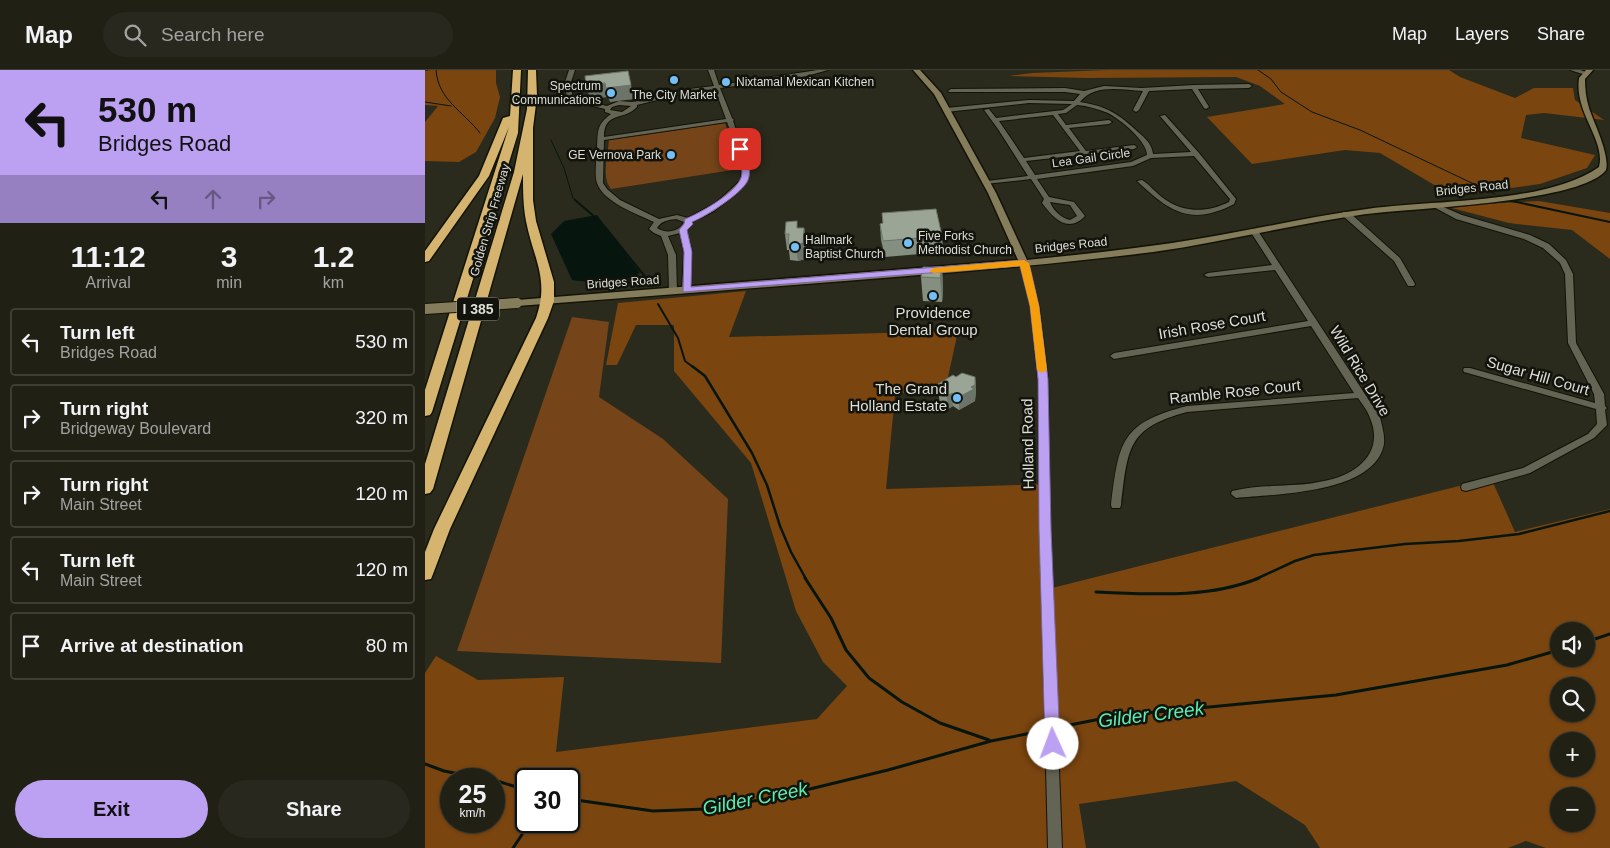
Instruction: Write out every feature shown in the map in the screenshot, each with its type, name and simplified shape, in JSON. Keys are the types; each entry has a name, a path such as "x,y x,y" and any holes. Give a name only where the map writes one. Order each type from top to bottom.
{"highway":[{"name":"Golden Strip Freeway","path":"425,412 513,133 517,70"},
{"name":"Golden Strip Freeway","path":"425,489 511,199 529,129 533,91 532,70"},
{"path":"425,259 484,176 507,119 516,109"},
{"path":"425,574 442,529 542,318 548,301 548,282 530,214 529,129"}],"main road":[{"name":"Holland Road","path":"916,70 937,93 987,183 1017,252 1024,263"},
{"name":"Bridges Road","path":"425,309 1024,263 1152,249 1346,214 1500,198 1545,191 1572,185 1595,175 1603,167 1607,154 1588,116 1581,94 1582,78 1588,72"}],"street":[{"path":"572,70 567,85 570,99 608,108 619,103 632,104 681,92 825,70"},
{"path":"688,221 683,218 673,217 658,222 653,227 654,230 664,234 683,230 688,221 701,216 732,193 744,180 745,164 731,120 711,70"},
{"path":"1573,70 1588,72"},
{"path":"951,90 1065,90 1085,93 1113,89 1146,91 1194,87 1249,86"},
{"path":"1194,87 1206,107"},
{"path":"1136,110 1146,91"},
{"path":"995,120 1069,110 1074,108 1085,93"},
{"name":"Lea Gail Circle","path":"946,110 1008,104 1076,103 1096,107 1119,118 1149,146 1150,156 1143,161 1124,166 987,183"},
{"path":"632,104 635,106 632,110 615,114 605,121 601,128 599,176 603,190 614,200 658,222"},
{"path":"608,108 608,112 615,114"},
{"path":"987,110 1047,199 1046,202 1055,216 1064,222 1078,219 1081,216 1072,203 1047,199"},
{"path":"1054,113 1085,152"},
{"path":"1140,181 1174,209 1187,212 1205,212 1223,209 1232,203 1233,199 1163,116"},
{"path":"601,139 731,120"},
{"path":"1064,127 1109,122"},
{"path":"1021,160 1133,147"},
{"path":"1150,156 1197,154"},
{"path":"1432,204 1459,217 1527,237 1546,246 1563,262 1569,274 1572,342 1599,394 1601,408 1601,424 1591,436 1526,470 1466,487"},
{"path":"1346,214 1397,260 1411,284"},
{"path":"683,230 688,252 686,290"},
{"name":"Wild Rice Drive","path":"1236,494 1324,485 1350,476 1366,466 1378,449 1380,432 1375,417 1254,231"},
{"path":"664,234 672,255 673,291"},
{"name":"Holland Road","path":"1024,263 1035,306 1043,379 1045,529 1055,848"},
{"path":"1208,275 1277,267"},
{"name":"Irish Rose Court","path":"1114,356 1314,323"},
{"name":"Sugar Hill Court","path":"1467,370 1601,408"},
{"name":"Ramble Rose Court","path":"1116,505 1124,450 1140,429 1160,417 1187,409 1360,394"}],"shaded area":[{"path":"496,70 496,83 500,97 495,118 476,152 459,162 425,161 425,122 438,106 425,105 425,71"},
{"path":"1107,70 1449,70 1460,77 1515,98 1534,88 1573,88 1575,100 1604,120 1544,113 1526,115 1521,138 1595,155 1587,168 1540,184 1453,196 1380,153 1345,150 1252,164 1207,117 1285,104 1260,86 1236,77 1087,78 1009,76 1032,73"},
{"name":"GE Vernova Park","path":"725,123 739,169 611,189 608,184 606,166 609,140"},
{"path":"1539,201 1610,213 1610,259 1572,230 1509,223 1444,206"},
{"path":"597,215 640,273 624,280 615,281 572,280 551,234 564,221"},
{"path":"746,291 729,337 958,331 947,382 895,395 886,489 1047,484 1048,589 1491,478 1515,532 1610,509 1610,848 1546,848 1526,841 1508,848 1320,848 1305,825 1236,781 1079,804 1086,848 425,848 425,673 436,656 478,680 564,677 556,752 817,719 847,686 823,662 796,611 751,463 674,371 674,325 636,325 617,365 606,365 618,303"},
{"path":"572,317 609,322 599,397 663,439 728,499 721,663 457,651"}],"building":[{"path":"628,71 631,85 606,88 605,83 586,85 585,76"},
{"path":"936,209 942,236 883,241 880,224 883,223 882,213"},
{"path":"797,221 797,228 804,228 803,243 788,244 789,234 785,234 786,222"},
{"path":"923,267 942,267 940,278 921,277"},
{"path":"962,373 975,377 975,385 971,387 974,389 959,397 952,393 947,396 939,391 944,388 938,384 953,375 956,377"}],"waterway":[{"path":"436,70 441,89 446,97 480,133"},
{"path":"1258,70 1271,79 1281,92 1312,112 1360,130 1495,194"},
{"path":"425,102 451,106"},
{"path":"551,140 564,168 573,198 577,201"},
{"path":"575,200 596,218"},
{"path":"1512,201 1507,200 1610,222"},
{"path":"605,227 651,284"},
{"path":"658,304 678,338 685,361 693,367"},
{"path":"692,366 705,376 752,453 767,485 780,526 791,552 806,579"},
{"path":"1256,579 1295,561 1314,555 1405,544 1459,541 1519,534 1610,511"},
{"path":"805,578 831,618 846,650 869,678 902,702 940,723 989,740"},
{"path":"1096,592 1179,594 1220,589 1240,585 1259,578"},
{"name":"Gilder Creek","path":"1595,639 1610,634"},
{"name":"Gilder Creek","path":"1055,728 1115,716 1336,695 1507,665 1550,653"},
{"name":"Gilder Creek","path":"580,801 653,811 706,809 777,797 888,770 991,741 1047,730"},
{"name":"Gilder Creek","path":"425,764 440,770"},
{"name":"Gilder Creek","path":"505,783 515,787"},
{"path":"513,848 523,833"}],"slow traffic":[{"path":"934,271 1024,263 1035,306 1042,370"}],"place":[{"name":"The City Market","path":"674,80"},
{"name":"Nixtamal Mexican Kitchen","path":"726,82"},
{"name":"Spectrum Communications","path":"611,93"},
{"name":"GE Vernova Park","path":"671,155"},
{"name":"Five Forks Methodist Church","path":"908,243"},
{"name":"Hallmark Baptist Church","path":"795,247"},
{"name":"Providence Dental Group","path":"933,296"},
{"name":"The Grand Holland Estate","path":"957,398"}],"route":[{"path":"740,149 745,164 744,180 738,188 701,216 688,221 687,226 683,230 688,252 686,290 1024,263 1035,306 1043,379 1045,529 1053,744"}]}
